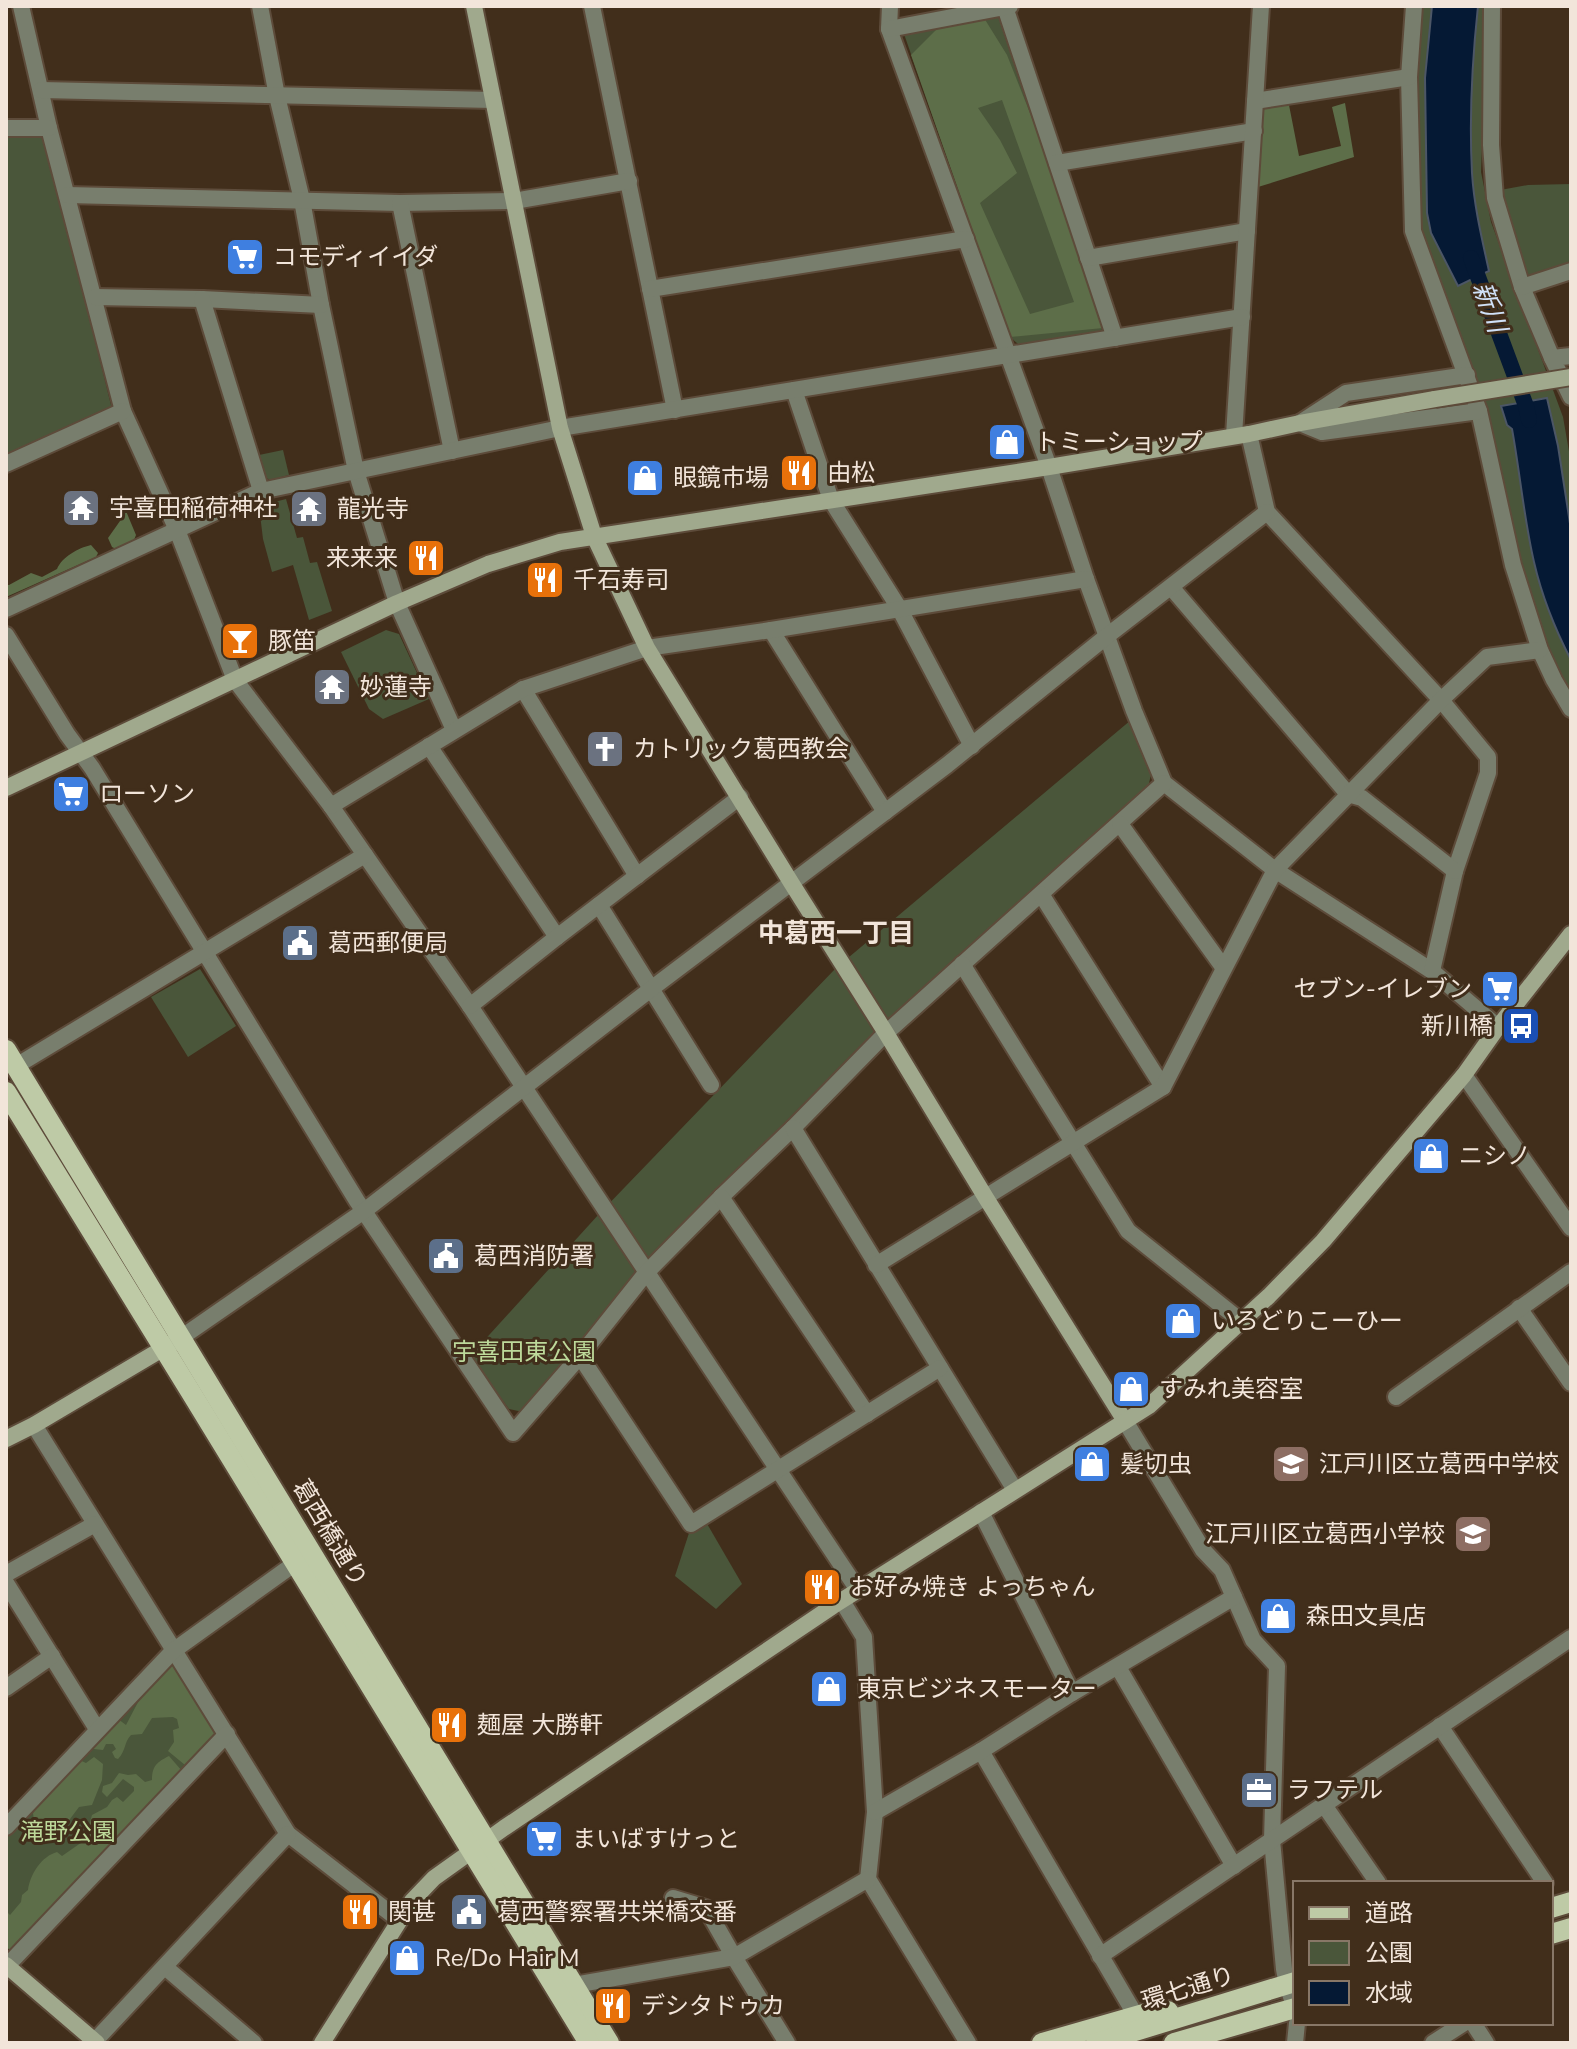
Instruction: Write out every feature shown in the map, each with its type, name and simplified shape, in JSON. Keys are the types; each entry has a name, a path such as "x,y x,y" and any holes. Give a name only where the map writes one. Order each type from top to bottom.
{"main road":[{"name":"葛西橋通り","path":"11,1058 173,1342 294,1564 478,1846 574,1985 609,2043"},
{"name":"葛西橋通り","path":"6,1092 173,1342 478,1846 589,2043"},
{"name":"環七通り","path":"1096,2043 1291,1984"},
{"path":"1042,2043 1150,2012 1212,2008"},
{"name":"環七通り","path":"1174,2043 1293,2009"},
{"path":"1195,2043 1215,2032"}],"street":[{"path":"21,6 49,128 123,411 177,530 235,680 331,806 470,1006 858,1590"},
{"path":"260,6 356,471 397,603 454,730"},
{"path":"474,6 560,428 594,536 647,648 1203,1550 1222,1570 1253,1640 1277,1666 1272,1840 1291,1984"},
{"path":"592,6 675,410"},
{"path":"890,6 889,29 1049,467 1134,711 1164,783 1275,870 1432,971 1498,1027"},
{"path":"889,29 1008,6 1115,338"},
{"path":"1261,6 1242,317 1242,435 1267,512 1441,700 1488,757 1488,773 1455,871 1432,971"},
{"path":"1414,6 1409,77 1413,231 1479,411 1513,565 1540,650 1571,709"},
{"path":"1492,6 1491,145 1495,198 1522,287 1571,397"},
{"path":"1255,101 1409,77"},
{"path":"41,90 493,100"},
{"path":"6,128 49,128"},
{"path":"1057,163 1254,131"},
{"path":"67,195 400,203 514,201 629,181"},
{"path":"400,203 452,451"},
{"path":"1088,258 1247,231"},
{"path":"650,289 966,239"},
{"path":"1522,287 1571,271"},
{"path":"95,297 321,305"},
{"path":"202,299 261,491"},
{"path":"6,609 261,491 560,428 1242,317"},
{"path":"1552,358 1571,356"},
{"path":"1300,423 1346,393 1467,375"},
{"path":"6,788 397,603 488,564 560,542 1049,467 1571,377"},
{"path":"794,390 831,500 899,608 972,746"},
{"path":"6,464 123,411"},
{"path":"1300,423 1322,432 1479,411"},
{"path":"6,1439 173,1342 364,1211 972,746 1267,512"},
{"path":"331,806 523,689 647,648 1086,579"},
{"path":"1171,587 1348,794 1362,798 1455,871"},
{"path":"771,630 885,812"},
{"path":"6,635 364,1211 513,1433 646,1273 721,1197 886,1033 1164,783"},
{"path":"876,1265 1163,1087 1275,870 1487,657 1540,650"},
{"path":"523,689 637,876"},
{"path":"429,746 557,937"},
{"path":"470,1006 740,797"},
{"path":"1120,824 1223,967"},
{"path":"11,1058 205,952 365,855"},
{"path":"1041,894 1163,1087"},
{"path":"599,905 711,1085"},
{"path":"322,2043 399,1920 434,1878 858,1590 1149,1406 1242,1322 1323,1241 1464,1075 1571,934"},
{"path":"962,964 1128,1231 1242,1322"},
{"path":"1464,1075 1571,1228"},
{"path":"793,1128 1015,1490"},
{"path":"721,1197 867,1414"},
{"path":"1396,1397 1571,1272"},
{"path":"1519,1308 1571,1383"},
{"path":"580,1356 691,1524 940,1368"},
{"path":"34,1425 288,1834 399,1920"},
{"path":"981,1512 1072,1693"},
{"path":"6,1574 95,1524"},
{"path":"6,1827 173,1651 294,1564"},
{"path":"6,1583 97,1729"},
{"path":"875,1812 1234,1597"},
{"path":"842,1601 864,1637 875,1812 868,1879 968,2043"},
{"path":"1100,1956 1570,1642"},
{"path":"6,1688 52,1656"},
{"path":"1118,1667 1234,1866"},
{"path":"1440,1726 1544,1881"},
{"path":"227,1734 6,1966 95,2042 288,1834"},
{"path":"981,1751 1136,2016"},
{"path":"1324,1805 1377,1881"},
{"path":"574,1985 734,1957 868,1879"},
{"path":"673,1898 706,1908 787,2043"},
{"path":"165,1967 254,2043"},
{"path":"1433,2043 1461,2025"},
{"path":"1474,2025 1486,2043"}],"green space":[{"path":"1422,6 1487,6 1481,172 1491,222 1563,417 1571,463 1571,691 1545,646 1417,229 1415,74"},
{"path":"997,15 1004,22 1103,328 1100,332 1019,345 1010,337 904,34"},
{"path":"984,18 1007,55 1049,161 1103,328 1010,337 911,55 939,27","holes":["1002,100 1074,302 1030,314 980,203 1017,173 1000,140 978,108"]},
{"path":"1345,103 1354,157 1258,187 1263,108 1289,105 1299,156 1341,146 1332,107"},
{"path":"6,135 44,135 112,409 6,458"},
{"path":"1571,184 1571,269 1524,283 1495,191 1528,185"},
{"path":"283,450 289,475 270,480 265,477 259,455"},
{"path":"286,499 297,538 303,537 310,563 317,562 332,611 309,620 293,565 272,572 263,539 259,506"},
{"path":"120,504 136,535 134,540 116,549 108,538 120,521 116,506"},
{"path":"91,545 98,553 96,557 6,597 6,585 31,573 42,577 57,569 71,554"},
{"path":"386,630 399,634 429,699 383,719 369,709 341,652"},
{"name":"宇喜田東公園","path":"1131,720 1151,775 1147,791 873,1033 645,1265 523,1412 509,1409 470,1356 599,1214 836,968"},
{"path":"200,969 236,1026 188,1057 151,997"},
{"path":"706,1522 742,1584 716,1609 675,1576 689,1533"},
{"path":"166,1665 177,1666 216,1728 214,1737 185,1765 168,1751 174,1742 173,1730 179,1728 177,1719 152,1718 142,1734 131,1735 118,1759 112,1752 116,1749 113,1744 106,1744 103,1750 94,1749 94,1744 118,1719 126,1725 146,1687"},
{"name":"滝野公園","path":"167,1666 212,1736 15,1949 6,1946 6,1838"},
{"path":"169,1756 182,1771 14,1953 6,1947 6,1911 10,1915 21,1902 38,1866 46,1857 57,1852 62,1856 85,1840 92,1815 117,1797 123,1802 134,1791 134,1787 123,1779 107,1797 102,1792 103,1786 112,1783 119,1773 136,1774 145,1782 152,1780 156,1765"},
{"path":"94,1757 103,1764 102,1780 92,1805 79,1807 67,1823 53,1823 43,1833 35,1830 33,1813 37,1801 75,1758 86,1763"}],"water":[{"path":"1432,6 1478,6 1472,90 1472,173 1489,271 1458,286 1431,233 1427,213 1425,78"},
{"path":"1547,398 1571,530 1571,660 1537,575 1512,429 1507,425 1501,406"}],"waterway":[{"name":"新川","path":"1471,258 1529,420"}],"place":[{"name":"コモディイイダ","path":"245,257"},
{"name":"トミーショップ","path":"1007,442"},
{"name":"由松","path":"799,473"},
{"name":"眼鏡市場","path":"645,478"},
{"name":"宇喜田稲荷神社","path":"81,508"},
{"name":"龍光寺","path":"309,509"},
{"name":"来来来","path":"426,558"},
{"name":"千石寿司","path":"545,580"},
{"name":"豚笛","path":"240,641"},
{"name":"妙蓮寺","path":"332,687"},
{"name":"カトリック葛西教会","path":"605,749"},
{"name":"ローソン","path":"71,794"},
{"name":"葛西郵便局","path":"300,943"},
{"name":"セブン-イレブン","path":"1500,989"},
{"name":"新川橋","path":"1521,1026"},
{"name":"ニシノ","path":"1431,1156"},
{"name":"葛西消防署","path":"446,1256"},
{"name":"いろどりこーひー","path":"1183,1321"},
{"name":"すみれ美容室","path":"1131,1389"},
{"name":"髪切虫","path":"1092,1464"},
{"name":"江戸川区立葛西中学校","path":"1291,1464"},
{"name":"江戸川区立葛西小学校","path":"1473,1534"},
{"name":"お好み焼き よっちゃん","path":"822,1587"},
{"name":"森田文具店","path":"1278,1616"},
{"name":"東京ビジネスモーター","path":"829,1689"},
{"name":"麺屋 大勝軒","path":"449,1725"},
{"name":"ラフテル","path":"1259,1790"},
{"name":"まいばすけっと","path":"544,1839"},
{"name":"関甚","path":"360,1912"},
{"name":"葛西警察署共栄橋交番","path":"469,1912"},
{"name":"Re/Do Hair M","path":"407,1958"},
{"name":"デシタドゥカ","path":"613,2006"}],"district":[{"name":"中葛西一丁目","path":"836,933"}]}
